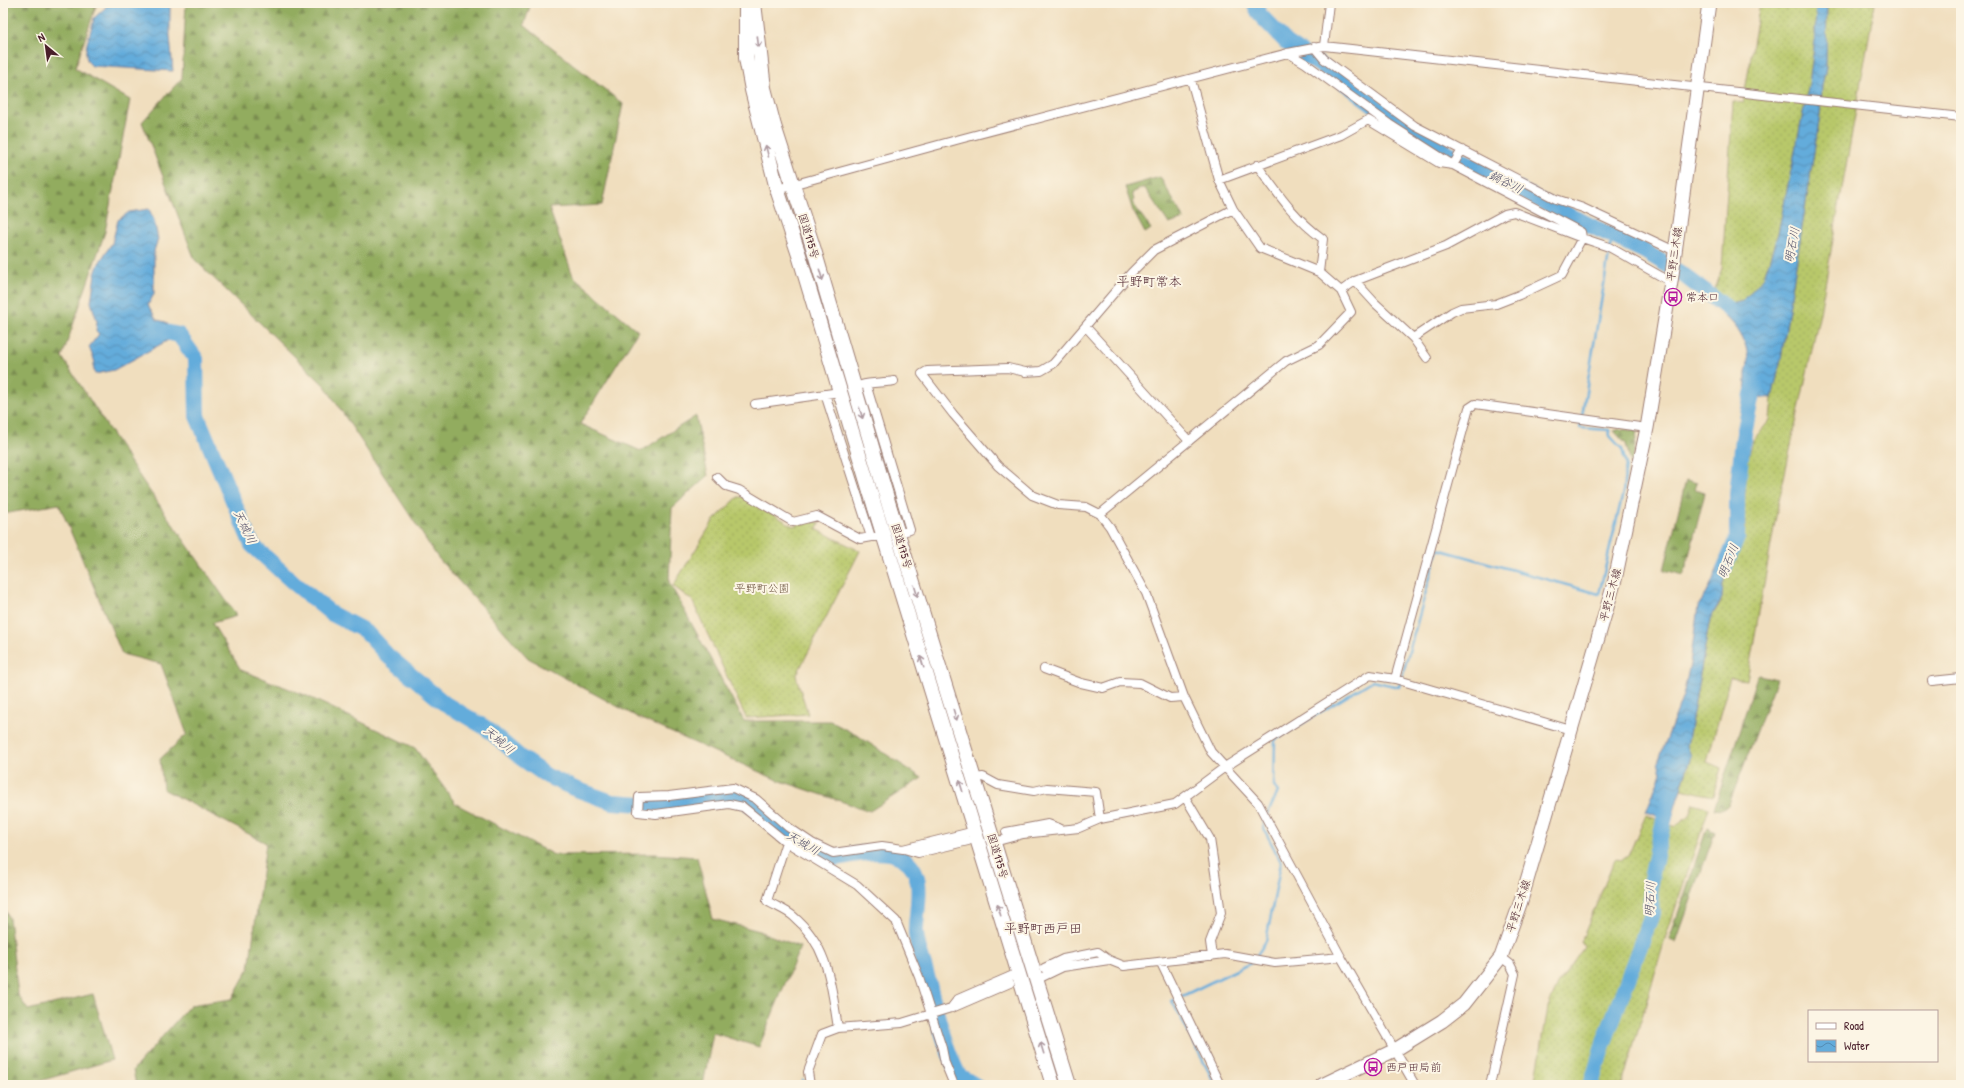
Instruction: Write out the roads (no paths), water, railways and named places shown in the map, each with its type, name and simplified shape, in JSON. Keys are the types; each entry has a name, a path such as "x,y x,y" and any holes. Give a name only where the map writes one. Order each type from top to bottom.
{"highway":[{"name":"国道175号","path":"746,3 746,58 752,90 777,189 799,255 840,392 877,536 1014,978 1053,1085"},
{"name":"国道175号","path":"754,3 764,88 792,184 859,386 898,533 1069,1085"}],"main road":[{"name":"平野三木線","path":"1322,1085 1395,1050 1442,1021 1464,1004 1500,957 1521,901 1615,580 1647,428 1671,279 1709,3"}],"street":[{"path":"1324,46 1329,3"},
{"path":"777,189 960,138 1191,80 1288,53 1324,46 1698,89 1961,117"},
{"path":"1314,48 1324,59 1416,126 1556,199 1583,208 1674,254"},
{"path":"1288,53 1305,63 1389,124 1453,165 1581,232 1582,238 1562,275 1496,304 1457,310 1413,338"},
{"path":"1100,514 1286,361 1319,345 1351,312 1341,290 1318,272 1260,248 1233,209 1218,180 1191,80"},
{"path":"1218,180 1341,135 1368,120 1438,163 1453,165"},
{"path":"1453,165 1462,150"},
{"path":"1257,166 1290,212 1305,226 1323,239 1318,272"},
{"path":"1233,209 1154,250 1131,273 1053,364 1041,371 1025,372 1008,368 927,371 922,374 953,414 998,466 1032,495 1058,505 1086,507 1100,514 1110,527 1146,593 1184,697 1211,752 1258,803 1341,956 1415,1085"},
{"path":"1341,290 1355,281 1446,246 1505,214 1514,212 1582,238 1609,246 1671,279"},
{"path":"1355,281 1375,303 1413,338 1426,358"},
{"path":"1086,327 1189,441"},
{"path":"859,386 894,381"},
{"path":"755,404 840,392"},
{"path":"717,477 726,486 739,490 793,522 816,516 860,539 877,536 825,394"},
{"path":"1395,679 1469,408 1475,404 1647,428"},
{"path":"1044,669 1081,683 1103,688 1120,682 1140,683 1170,698 1184,697"},
{"path":"994,842 1023,834 1080,828 1100,819 1175,804 1225,767 1370,675 1395,679 1571,730"},
{"path":"1932,681 1961,678"},
{"path":"974,778 983,777 998,785 1034,791 1047,788 1096,792 1100,819"},
{"path":"954,1085 945,1063 942,1048 919,977 896,921 857,885 786,842 743,807 729,804 656,814 638,812 639,797 669,796 733,788 756,799 788,826 812,843 833,853 882,846 918,853 971,836"},
{"path":"1185,797 1210,839 1221,913 1210,942 1212,956"},
{"path":"1006,832 1048,824 1062,829"},
{"path":"903,849 971,836"},
{"path":"786,842 767,901 793,916 819,945 828,967 838,1028"},
{"path":"806,854 812,843"},
{"path":"1044,968 1063,959 1098,952 1109,960 1124,966 1161,963 1225,954 1275,963 1341,956"},
{"path":"1490,1085 1515,974 1510,964 1500,957"},
{"path":"1036,980 1063,967 1109,960"},
{"path":"1161,963 1220,1085"},
{"path":"951,1008 958,999 1014,978"},
{"path":"810,1085 808,1072 822,1034 838,1028 902,1023 951,1008 1014,978"}],"water":[{"path":"107,3 170,3 170,36 173,71 92,66 86,56 87,44 94,18 105,8"},
{"path":"1816,3 1827,3 1826,67 1822,86 1820,115 1781,359 1772,398 1760,397 1753,402 1747,403 1745,398 1748,362 1744,342 1735,326 1729,319 1708,300 1714,292 1731,304 1743,301 1764,277 1778,233 1809,84 1815,40"},
{"path":"149,209 154,220 158,239 154,251 154,294 148,305 157,320 166,322 171,330 182,329 183,332 114,370 95,374 93,366 95,362 89,347 99,334 96,331 97,321 91,302 95,274 99,263 112,243 118,220 129,212"},
{"path":"1728,545 1735,547 1732,563 1723,583 1722,598 1710,619 1687,746 1691,756 1671,821 1646,812 1661,773 1658,762 1683,696 1690,664 1698,606 1707,593"}],"waterway":[{"name":"鍋谷川","path":"1254,3 1260,15 1287,43 1329,71 1393,119 1449,153 1556,209 1644,251 1682,274 1727,308"},
{"path":"1267,815 1278,792 1274,786 1275,740 1372,681 1399,687 1438,549 1599,594 1623,493 1626,464 1622,449 1610,436 1609,430 1580,428 1612,236"},
{"name":"天城川","path":"156,330 179,335 196,359 197,416 252,545 293,582 332,614 365,631 388,656 444,703 486,728 521,758 547,776 573,788 612,802 643,804 675,803 731,795 746,801 787,834 833,859 879,852 896,855 904,859 916,874 919,893 916,924 917,943 948,1051 959,1076 975,1085"},
{"name":"明石川","path":"1725,567 1737,538 1737,494 1743,439 1752,394 1756,383"},
{"name":"明石川","path":"1591,1085 1602,1048 1652,914 1650,883 1669,797"},
{"path":"1256,957 1266,941 1281,862 1264,829 1264,819"},
{"path":"1208,1085 1214,1082 1172,1001 1253,962"},
{"path":"803,1080 804,1085"}],"place":[{"name":"常本口","path":"1673,297"},
{"name":"西戸田局前","path":"1373,1067"}],"district":[{"name":"平野町常本","path":"1149,281"},
{"name":"平野町西戸田","path":"1043,928"}],"park label":[{"name":"平野町公園","path":"762,588"}]}
